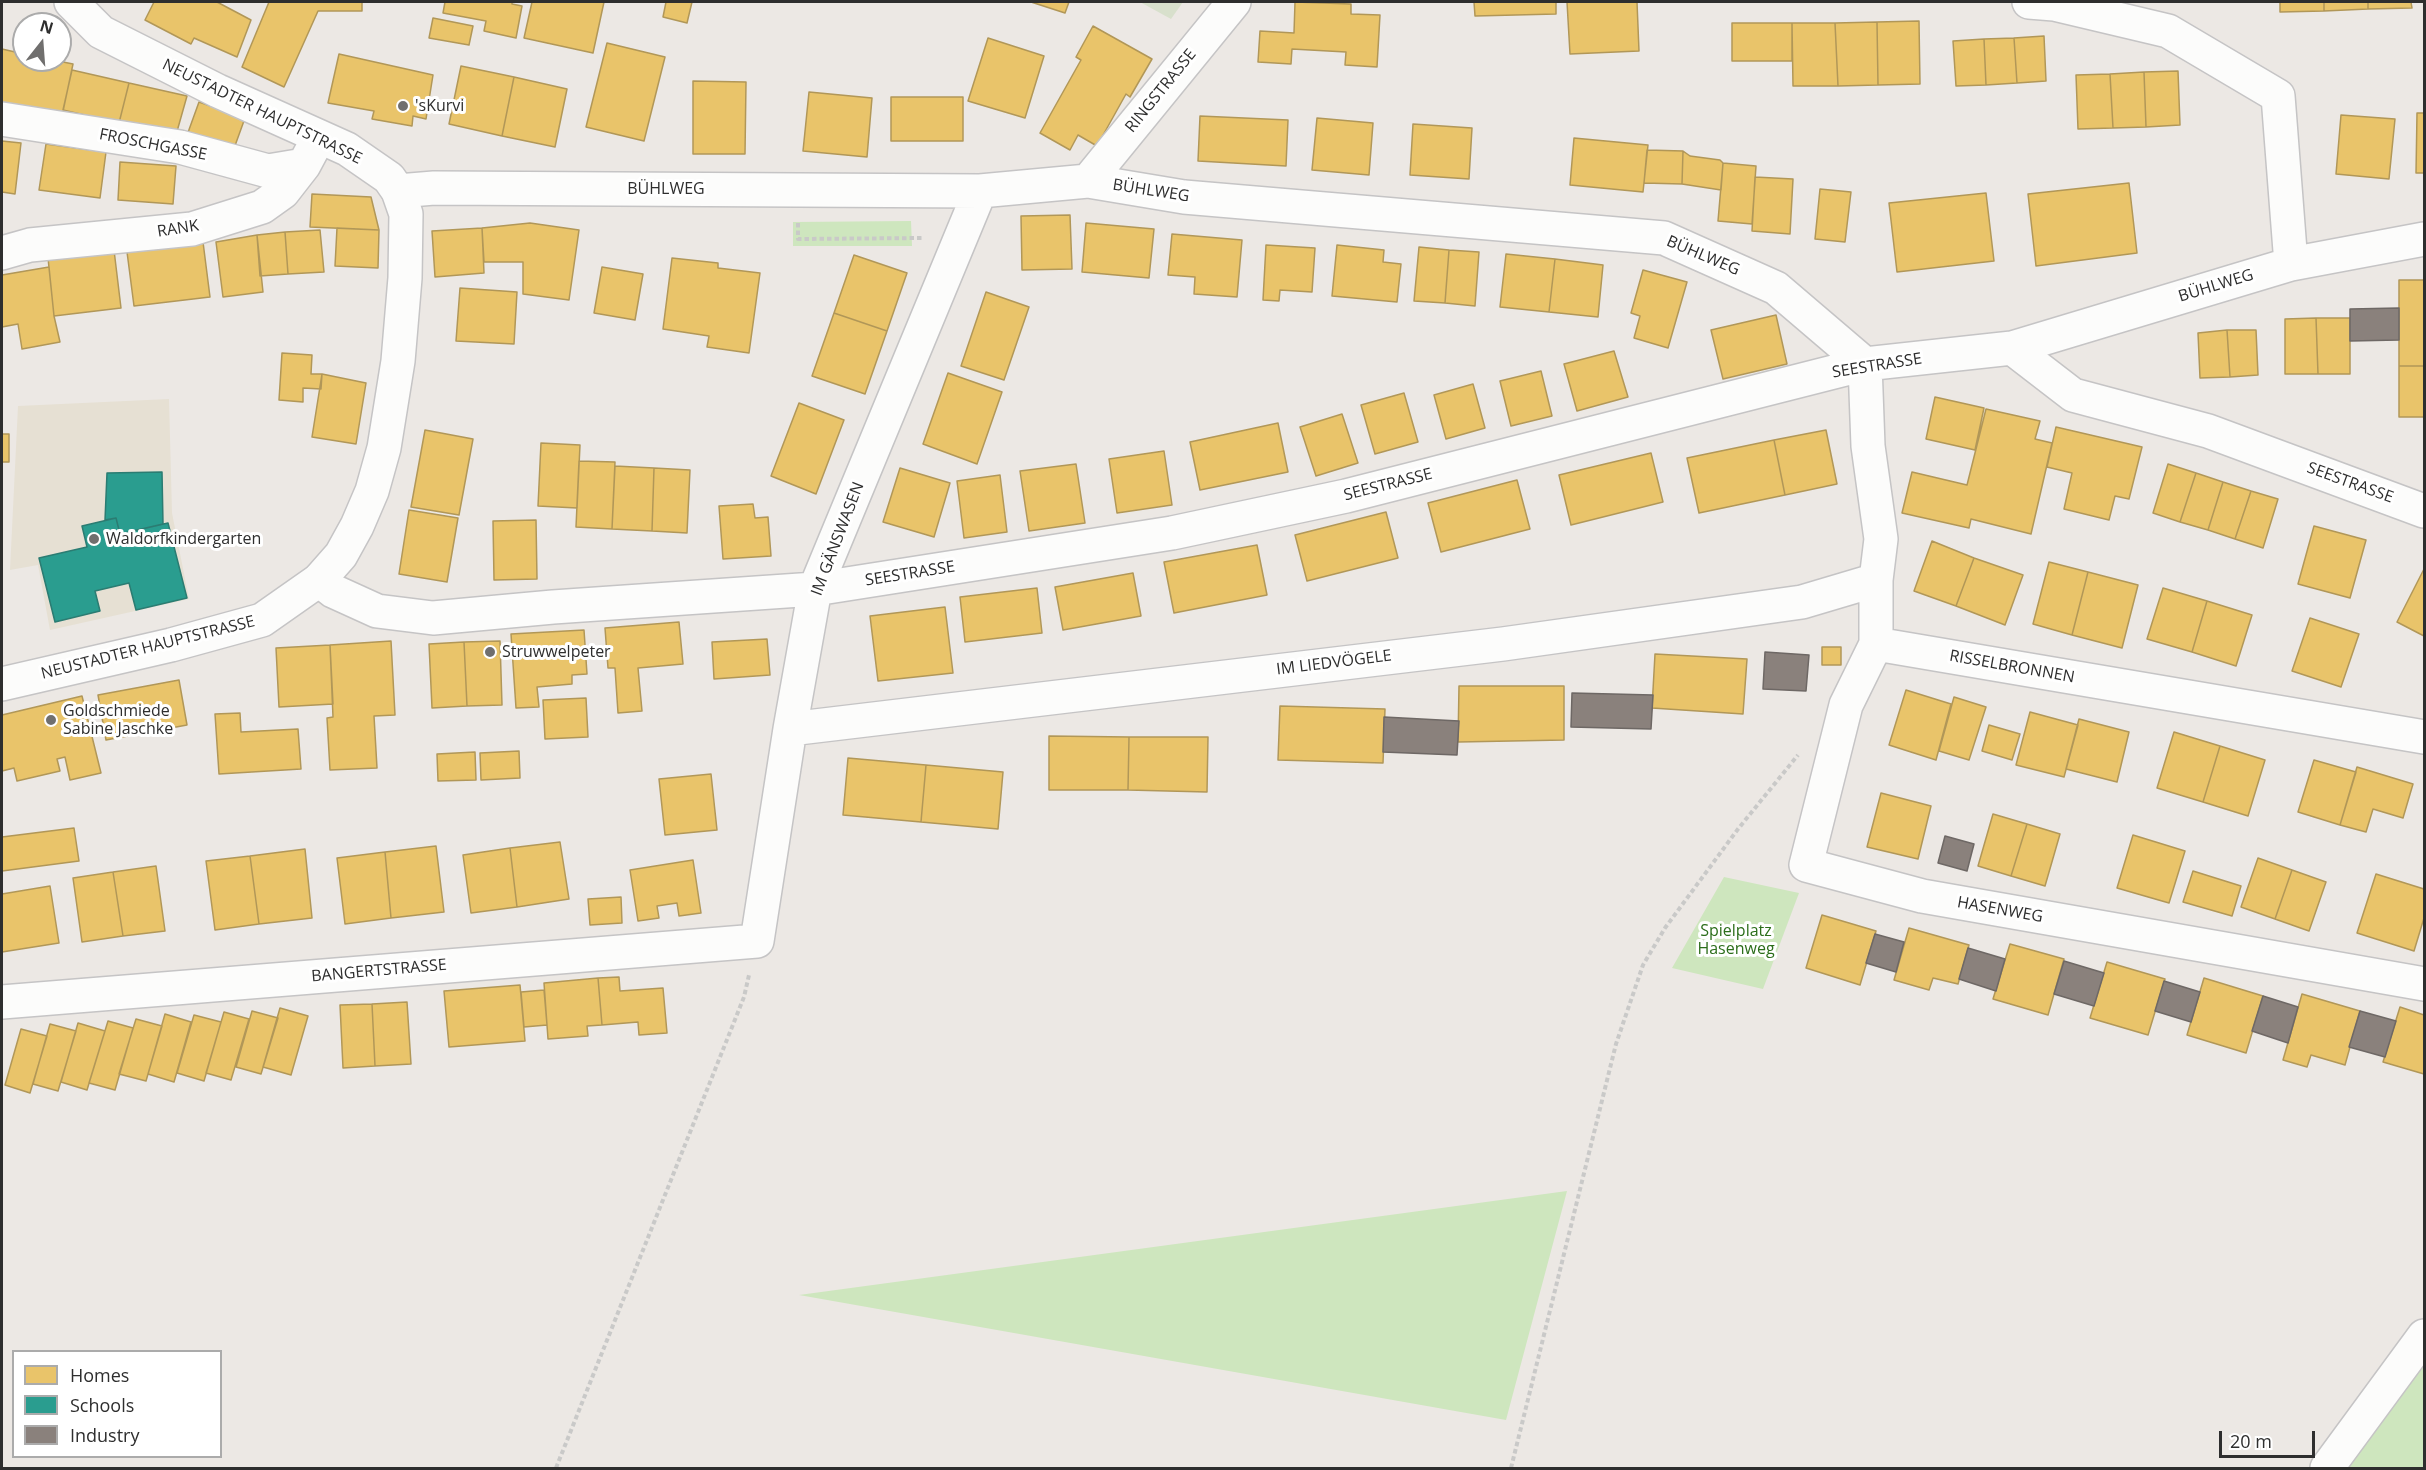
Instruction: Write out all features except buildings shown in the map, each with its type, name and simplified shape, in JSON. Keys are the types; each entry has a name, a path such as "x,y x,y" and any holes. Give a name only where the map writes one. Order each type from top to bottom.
{"street":[{"name":"NEUSTADTER HAUPTSTRASSE","path":"2,684 171,645 252,623 271,614 320,580 341,555 372,491 384,448 398,361 405,278 406,214 398,191 389,178 347,149 218,91 101,32 71,2"},
{"name":"RINGSTRASSE","path":"1088,181 1234,2"},
{"path":"2029,2 2054,4 2168,31 2278,96 2291,264"},
{"name":"FROSCHGASSE","path":"2,119 180,147 268,171 304,165"},
{"name":"RANK","path":"2,253 30,245 192,229 262,207 283,192 304,165 319,137"},
{"name":"BÜHLWEG","path":"398,191 434,188 980,191 1088,181 1184,197 1664,238 1776,288 1865,364"},
{"name":"IM GÄNSWASEN","path":"757,940 790,729 815,589 980,191"},
{"name":"BÜHLWEG","path":"2012,348 2291,264 2424,239"},
{"name":"SEESTRASSE","path":"320,580 333,591 377,611 433,618 553,607 815,589 1172,534 1346,496 1865,364 2012,348 2073,395 2208,431 2424,511"},
{"path":"1865,364 1868,446 1881,538 1876,580 1876,644"},
{"name":"IM LIEDVÖGELE","path":"790,729 1526,641 1802,602 1876,580"},
{"name":"RISSELBRONNEN","path":"1876,644 2424,737"},
{"name":"HASENWEG","path":"1876,644 1846,705 1806,865 1922,896 2424,984"},
{"name":"BANGERTSTRASSE","path":"2,1002 757,940"},
{"path":"2327,1468 2424,1336"}],"path":[{"path":"798,216 798,240 930,238"},
{"path":"1511,1468 1616,1044 1644,965 1665,928 1738,829 1804,747"},
{"path":"555,1468 744,997 757,940"}],"shaded area":[{"name":"Waldorfkindergarten","path":"169,399 172,513 189,599 50,630 38,565 10,570 18,406"}],"green space":[{"path":"1140,2 1183,2 1171,19"},
{"path":"911,221 912,246 793,246 793,222"},
{"name":"Spielplatz Hasenweg","path":"1724,877 1799,893 1763,989 1672,968"},
{"path":"1567,1191 1506,1420 799,1295"},
{"path":"2424,1350 2424,1468 2341,1468"}],"place":[{"name":"'sKurvi","path":"403,106"},
{"name":"Waldorfkindergarten","path":"94,539"},
{"name":"Struwwelpeter","path":"490,652"},
{"name":"Goldschmiede Sabine Jaschke","path":"51,720"}]}
